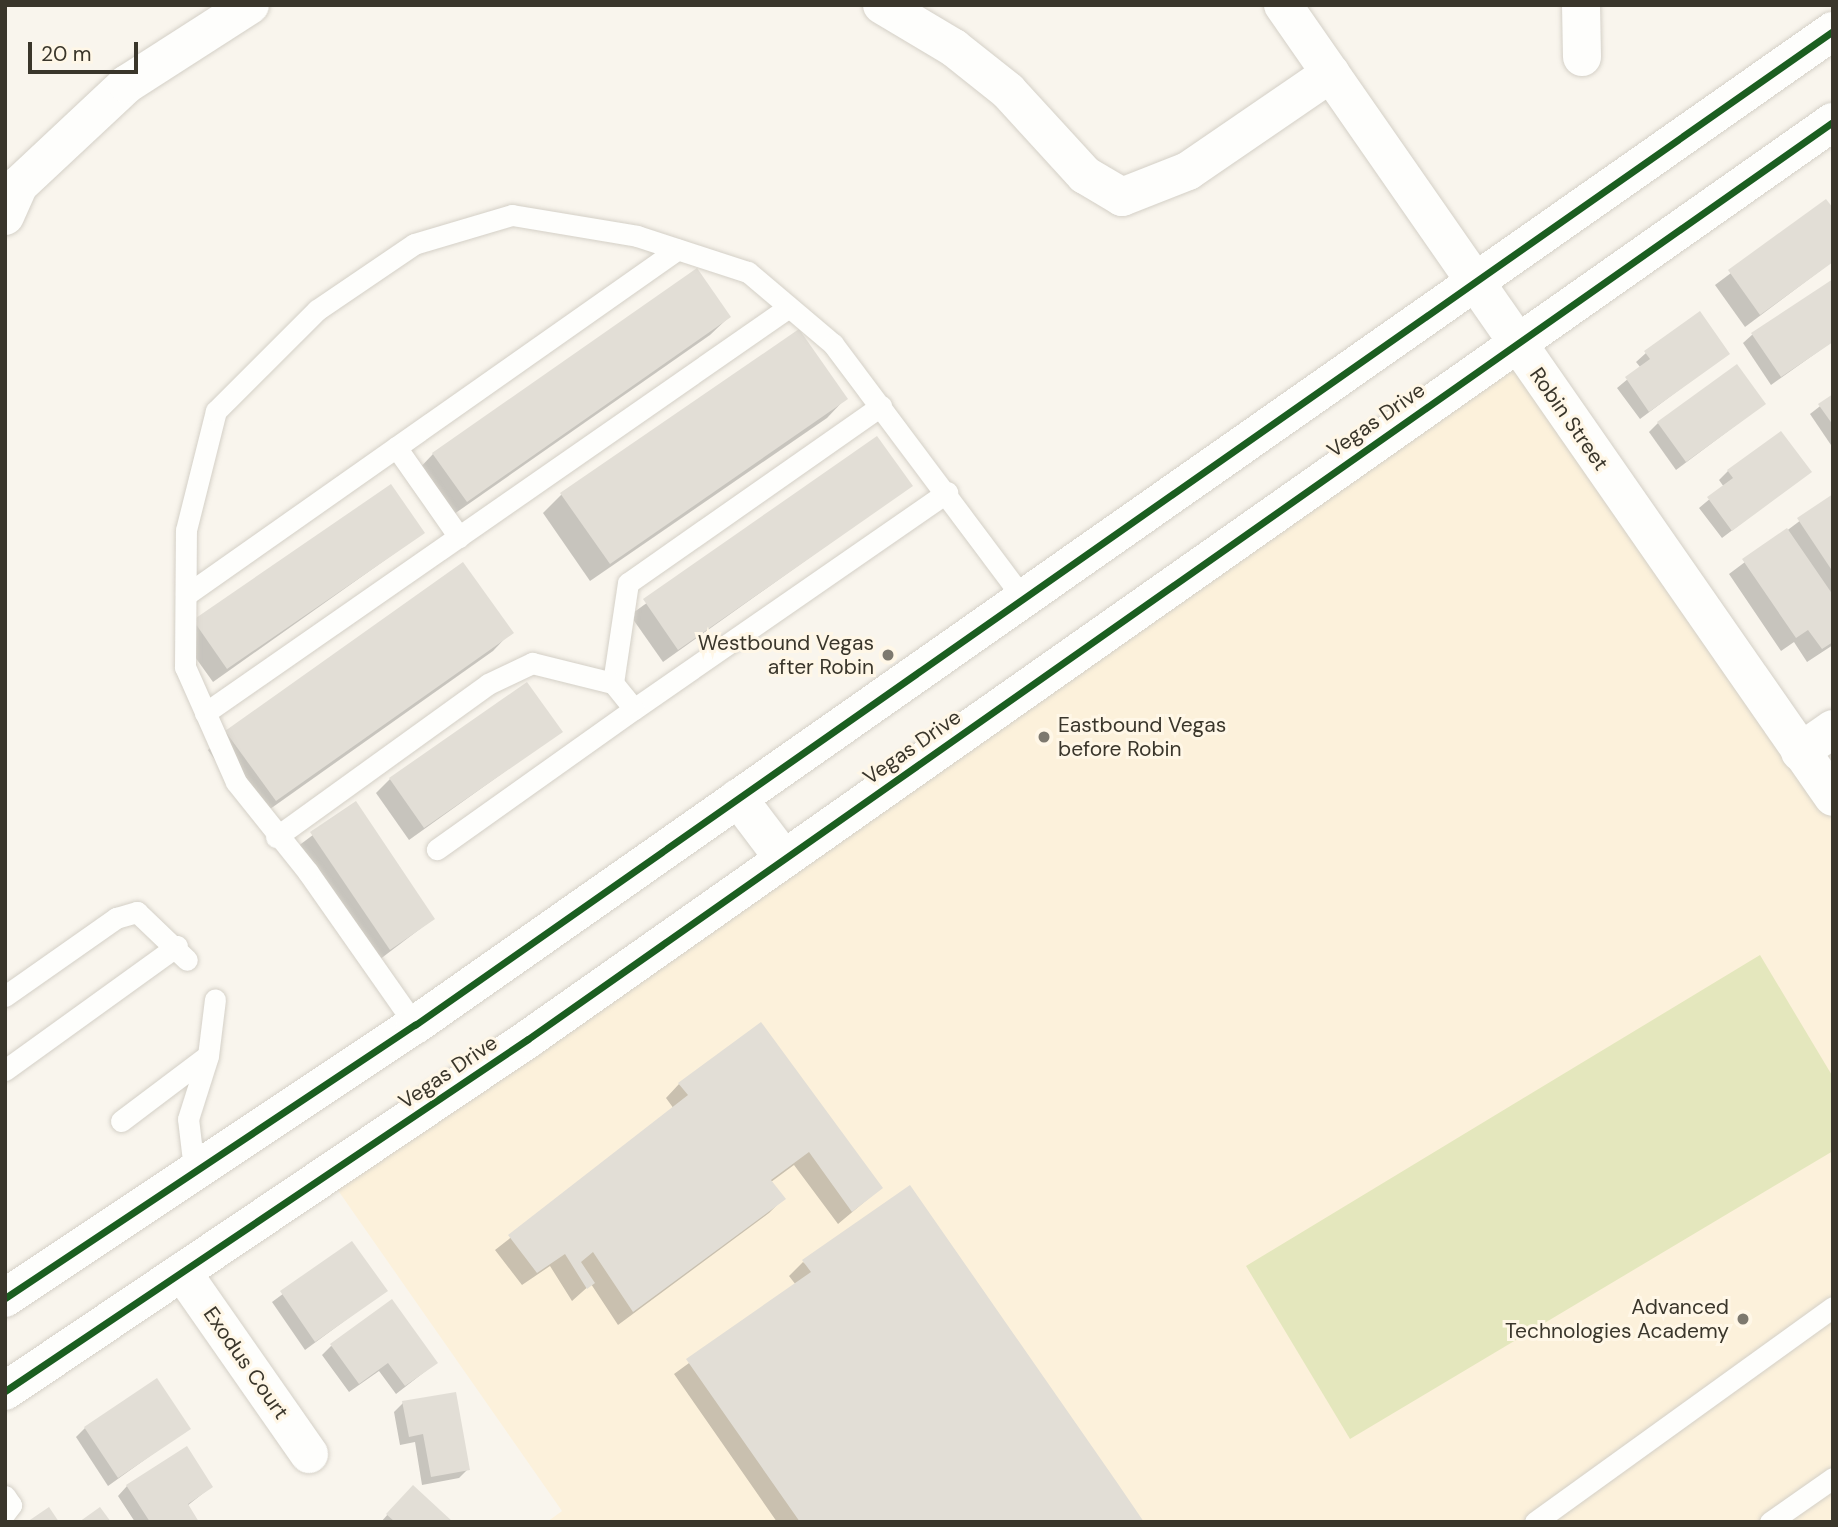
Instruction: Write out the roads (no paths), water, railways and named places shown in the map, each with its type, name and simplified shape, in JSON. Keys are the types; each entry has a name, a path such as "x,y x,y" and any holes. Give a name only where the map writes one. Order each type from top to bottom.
{"main road":[{"path":"10,190 127,84 250,5"},
{"path":"882,5 954,48 1008,91 1085,175 1122,197 1188,171 1331,73"},
{"name":"Robin Street","path":"1283,5 1833,797"},
{"path":"1581,5 1581,57"},
{"path":"5,1298 194,1169 415,1025 1833,31"},
{"name":"Vegas Drive","path":"5,1391 517,1047 1516,342 1833,122"},
{"path":"1800,752 1833,729"},
{"path":"738,798 784,859"},
{"name":"Exodus Court","path":"182,1272 309,1454"}],"lane":[{"path":"415,1025 308,872 276,837 236,782 185,667 186,530 216,411 317,310 414,244 512,215 637,236 748,272 833,344 947,492 1023,598"},
{"path":"186,595 678,250"},
{"path":"205,713 789,307"},
{"path":"613,683 628,583 881,406"},
{"path":"396,447 459,537"},
{"path":"437,849 947,492"},
{"path":"276,837 488,684 532,663 613,683 634,709"},
{"path":"5,996 116,918 137,912 182,953 5,1070"},
{"path":"194,1169 188,1119 208,1056 215,999"},
{"path":"121,1121 208,1056"},
{"path":"1535,1522 1833,1307"},
{"path":"1770,1522 1833,1478"},
{"path":"5,1496 11,1505 5,1513"}],"place":[{"name":"Westbound Vegas after Robin","path":"888,655"},
{"name":"Eastbound Vegas before Robin","path":"1044,737"},
{"name":"Advanced Technologies Academy","path":"1743,1319"}]}
